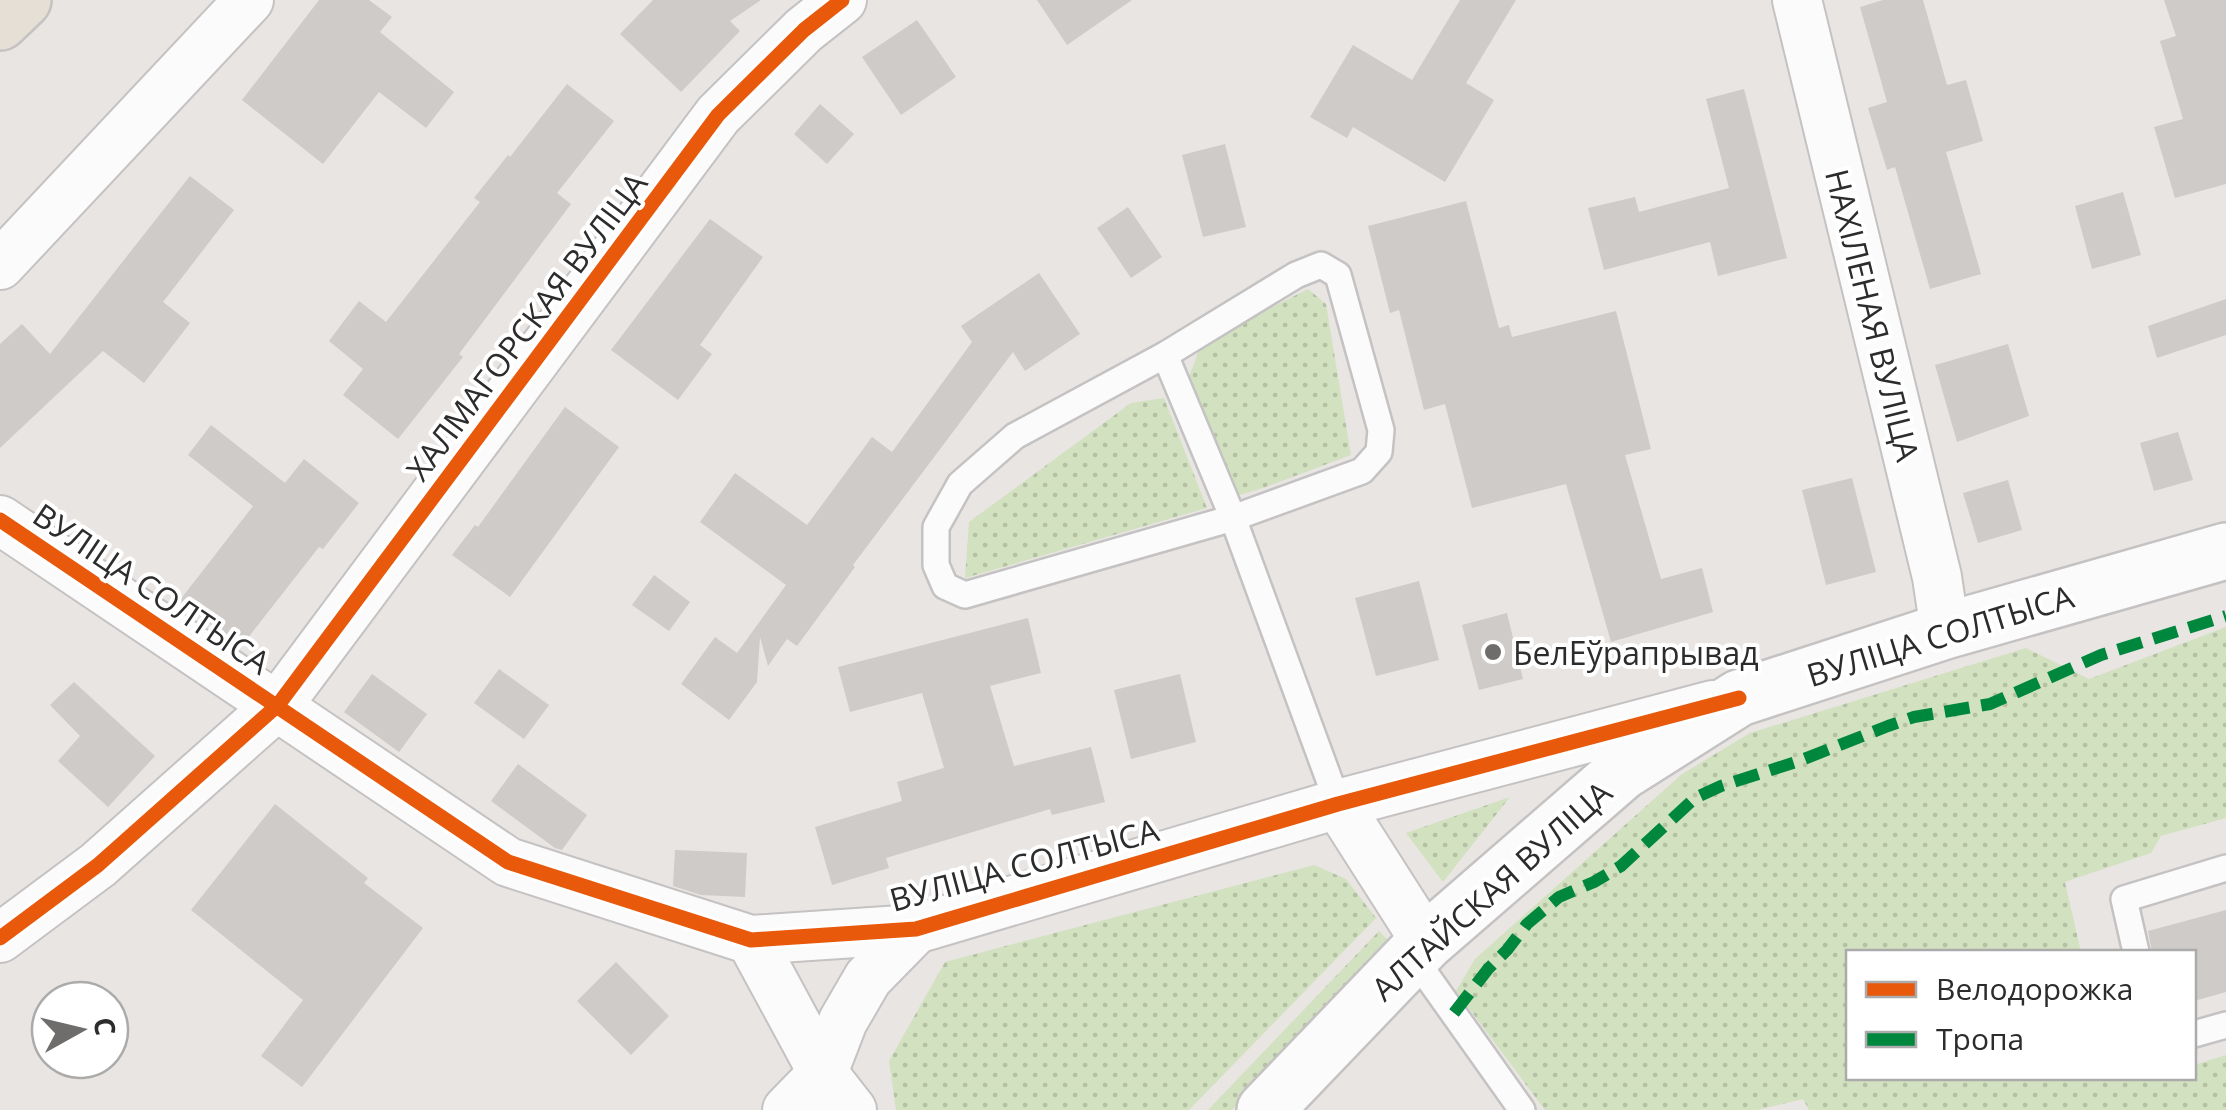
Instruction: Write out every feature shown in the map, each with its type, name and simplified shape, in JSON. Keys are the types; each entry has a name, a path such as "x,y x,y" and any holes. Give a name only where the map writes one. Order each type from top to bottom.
{"main road":[{"path":"0,22 23,0"},
{"name":"ВУЛІЦА СОЛТЫСА","path":"1740,698 1945,630 2226,550"},
{"name":"АЛТАЙСКАЯ ВУЛІЦА","path":"1265,1110 1419,948 1622,772 1740,698"}],"street":[{"path":"0,265 250,0"},
{"name":"ХАЛМАГОРСКАЯ ВУЛІЦА","path":"0,938 98,865 278,705 718,115 804,30 842,0"},
{"name":"НАХІЛЕНАЯ ВУЛІЦА","path":"1797,0 1936,576 1945,630"},
{"name":"ВУЛІЦА СОЛТЫСА","path":"0,520 508,862 751,940 916,929 1338,804 1740,698"},
{"path":"1338,804 1419,948"},
{"path":"787,1110 822,1073 843,1021 868,978 916,929"},
{"path":"751,940 822,1073 852,1110"}],"lane":[{"path":"1321,266 1338,275 1381,430 1378,452 1362,472 1233,518 965,595 945,586 936,565 936,526 960,484 1015,436 1164,354 1296,274 1321,266"},
{"path":"1164,354 1233,518 1338,804"},
{"path":"2136,950 2124,899 2226,868"},
{"path":"1419,948 1522,1110"},
{"path":"2196,1033 2226,1025"}],"green space":[{"path":"1308,289 1326,304 1351,455 1236,496 1188,379 1202,343"},
{"path":"1164,398 1207,508 965,578 969,522 1131,403"},
{"path":"2226,627 2226,818 2161,836 2151,853 2065,882 2081,950 1846,950 1846,1080 2196,1080 2196,1064 2226,1055 2226,1110 1809,1110 1803,1099 1757,1110 1545,1110 1456,991 1475,959 1682,774 1750,733 2026,648 2089,679"},
{"path":"1510,797 1443,882 1406,833"},
{"path":"1314,865 1346,879 1376,918 1189,1110 896,1110 889,1061 945,962"},
{"path":"1379,931 1391,943 1232,1110 1208,1110"}],"building":[{"path":"319,0 369,0 392,17 380,32 454,92 426,128 379,92 323,164 242,100"},
{"path":"653,0 761,0 730,21 740,31 681,92 620,34"},
{"path":"1037,0 1132,0 1067,45"},
{"path":"1460,0 1516,0 1466,83 1494,100 1445,182 1353,127 1347,138 1310,117 1353,45 1412,80"},
{"path":"1883,0 1923,0 1947,85 1966,80 1983,141 1946,152 1981,274 1930,289 1895,167 1887,170 1868,108 1887,102 1860,7"},
{"path":"2164,0 2226,0 2226,184 2175,198 2154,127 2183,119 2160,41 2176,36"},
{"path":"917,20 956,77 901,115 862,57"},
{"path":"567,84 614,121 557,193 571,204 459,354 463,357 398,439 343,395 363,369 329,341 359,301 386,322 480,202 474,198"},
{"path":"1744,89 1787,258 1718,276 1710,242 1604,270 1588,208 1635,197 1639,212 1729,188 1706,99"},
{"path":"820,104 854,134 827,164 794,134"},
{"path":"1225,144 1246,227 1203,237 1182,155"},
{"path":"190,176 234,210 163,302 190,323 144,383 103,351 0,448 0,344 22,324 50,354"},
{"path":"2123,192 2141,255 2092,269 2075,206"},
{"path":"1466,201 1499,328 1509,325 1512,337 1616,311 1651,449 1625,455 1661,579 1702,568 1713,612 1611,642 1566,484 1472,508 1445,404 1424,410 1399,310 1390,313 1368,226"},
{"path":"1128,207 1162,257 1131,278 1097,228"},
{"path":"710,219 763,257 700,345 712,354 678,400 611,350"},
{"path":"1039,273 1080,334 1025,371 1013,352 797,646 787,639 768,666 760,637 757,682 729,720 681,684 715,637 737,653 786,585 700,522 735,473 807,525 872,437 892,452 972,342 961,326"},
{"path":"2226,299 2226,335 2157,358 2148,326"},
{"path":"2008,344 2029,416 1957,442 1935,365"},
{"path":"565,407 619,447 510,597 452,555 475,525 478,527"},
{"path":"211,425 285,483 304,459 359,503 323,549 319,547 240,648 180,600 253,506 188,455"},
{"path":"2178,432 2193,480 2154,491 2140,443"},
{"path":"1852,478 1876,572 1826,585 1802,490"},
{"path":"2008,480 2022,530 1978,543 1963,493"},
{"path":"654,575 690,602 669,631 632,605"},
{"path":"1419,581 1439,660 1376,676 1355,598"},
{"name":"БелЕўрапрывад","path":"1507,613 1523,679 1479,690 1462,625"},
{"path":"1028,618 1041,673 990,686 1014,766 1091,747 1105,802 1052,815 1050,809 886,858 889,868 832,885 815,827 902,801 897,782 944,768 922,693 850,712 838,667"},
{"path":"499,669 549,705 524,739 474,703"},
{"path":"372,674 427,714 399,752 344,712"},
{"path":"1180,674 1196,742 1131,759 1114,690"},
{"path":"74,682 155,756 108,807 58,761 80,736 50,705"},
{"path":"518,764 587,815 562,850 491,801"},
{"path":"275,804 368,878 364,883 423,928 302,1087 261,1056 303,1000 191,910"},
{"path":"675,850 747,853 745,897 701,895 673,886"},
{"path":"2226,910 2226,992 2196,1000 2196,950 2152,950 2148,931"},
{"path":"616,962 669,1016 631,1055 577,1001"}],"marked path":[{"path":"1454,1013 1527,924 1559,897 1621,866 1695,798 1914,717 1990,704 2101,655 2226,616"}],"cycle path":[{"path":"0,938 98,865 278,705 718,115 804,30 842,0"},
{"path":"0,520 508,862 751,940 916,929 1338,804 1739,698"}],"place":[{"name":"БелЕўрапрывад","path":"1493,652"}]}
